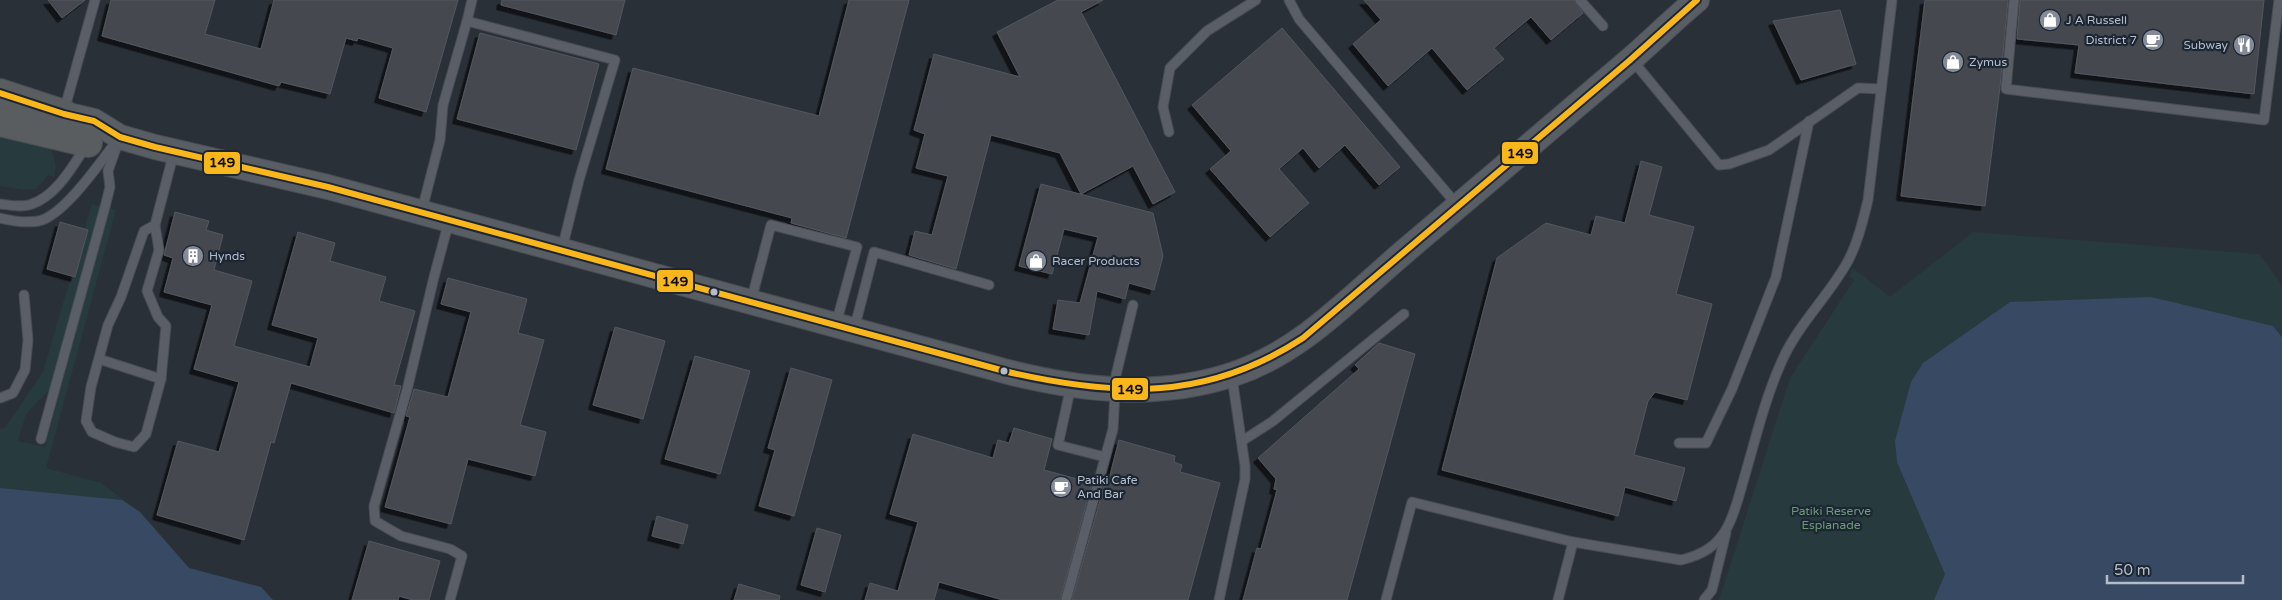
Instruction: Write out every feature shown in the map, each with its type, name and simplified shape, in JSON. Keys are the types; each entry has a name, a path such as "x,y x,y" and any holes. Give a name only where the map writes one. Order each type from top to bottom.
{"highway":[{"path":"0,93 64,114"},
{"path":"0,122 92,133"}],"main road":[{"path":"64,114 92,133 120,137 328,187 1008,372 1071,386 1116,390 1167,388 1232,375 1259,365 1286,351 1631,59 1697,0"}],"lane":[{"path":"64,114 95,0"},
{"path":"422,213 440,140 443,105 472,0"},
{"path":"1169,132 1163,107 1170,68 1207,31 1256,0"},
{"path":"1289,0 1299,19 1458,206"},
{"path":"1580,0 1602,26"},
{"path":"1704,600 1712,590 1728,526 1767,398 1782,360 1847,262 1855,244 1868,200 1892,0"},
{"path":"2014,0 2006,89 2264,120 2279,0"},
{"path":"466,21 615,60 579,180 561,251"},
{"path":"1631,59 1719,165 1729,164 1769,150 1858,88 1881,89"},
{"path":"1679,443 1706,443 1732,389 1776,277 1809,122"},
{"path":"0,204 31,205 48,194 64,178 92,133"},
{"path":"0,218 15,222 39,220 55,213 88,180 120,137"},
{"path":"41,439 105,207 110,187 108,171 120,137"},
{"path":"155,225 144,231 121,297 108,324 91,387 86,421 92,432 115,442 134,447 146,434 161,380 166,326 158,318 147,291 160,250 155,225 174,151"},
{"path":"449,221 407,390 374,506 375,521 401,536 450,549 462,556 450,600"},
{"path":"751,301 771,225 856,248 845,327"},
{"path":"845,327 874,252 989,285"},
{"path":"0,398 13,393 25,370 28,340 24,295"},
{"path":"1066,600 1113,429 1116,375 1133,304"},
{"path":"1242,441 1273,421 1404,314"},
{"path":"99,359 161,380"},
{"path":"1219,600 1245,479 1242,441 1232,375"},
{"path":"1071,386 1058,445 1105,458"},
{"path":"1386,600 1412,502 1574,542 1681,560 1698,556 1711,548 1728,526"},
{"path":"1558,600 1574,542"}],"green space":[{"path":"0,135 40,142 52,150 56,168 54,177 48,175 36,189 25,190 0,186"},
{"path":"92,204 100,206 50,389 26,414 18,441 45,447 109,208 116,210 46,468 101,483 140,512 189,568 261,587 273,600 0,600 0,429 5,428 43,372"},
{"name":"Patiki Reserve Esplanade","path":"1973,232 2259,254 2282,285 2282,600 1719,600 1790,378 1854,280 1849,276 1853,268 1890,297"}],"water":[{"path":"2151,297 2273,326 2282,337 2282,600 1934,600 1945,574 1897,462 1895,441 1911,382 1923,363 2010,302"},
{"path":"0,488 122,500 140,512 189,568 261,587 273,600 0,600"}],"building":[{"path":"48,0 85,0 62,18"},
{"path":"111,0 215,0 205,34 261,49 274,0 458,0 426,112 379,98 393,48 358,38 357,41 346,38 330,94 281,82 279,86 102,36"},
{"path":"502,0 625,0 616,35 501,5"},
{"path":"849,0 909,0 846,238 791,223 792,218 606,169 633,68 819,116"},
{"path":"1058,0 1103,0 1081,12 1175,192 1153,204 1133,166 1081,194 1060,153 991,135 956,269 909,255 915,231 932,235 948,176 916,168 925,134 914,130 934,54 1020,77 997,32"},
{"path":"1364,0 1574,0 1583,13 1551,40 1531,17 1494,48 1504,59 1467,90 1432,48 1388,86 1353,44 1381,20"},
{"path":"1925,0 2008,0 2000,87 1985,206 1901,196"},
{"path":"2020,0 2264,0 2254,94 2075,73 2079,45 2017,39"},
{"path":"1840,10 1856,64 1801,80 1773,21"},
{"path":"1282,28 1400,167 1379,185 1345,145 1319,168 1303,148 1279,169 1309,203 1270,237 1210,169 1231,151 1192,105"},
{"path":"480,33 599,64 576,150 457,119"},
{"path":"1641,161 1662,167 1649,215 1694,227 1676,294 1712,304 1687,400 1655,392 1648,401 1634,455 1685,468 1676,501 1625,487 1618,516 1442,470 1497,258 1546,223 1591,235 1596,216 1625,223"},
{"path":"1041,184 1153,213 1163,256 1154,290 1129,283 1125,299 1097,291 1089,335 1053,329 1058,300 1080,303 1098,237 1064,229 1052,274 1019,266"},
{"path":"175,212 209,221 206,230 223,235 214,270 252,281 234,346 310,367 318,338 272,325 298,232 335,243 330,261 386,277 379,301 415,311 394,385 401,386 394,413 291,383 274,443 271,442 244,540 157,515 178,441 219,452 239,382 194,369 212,305 164,292 173,258 164,255"},
{"path":"60,222 88,230 75,277 47,269"},
{"path":"448,278 527,299 518,333 544,340 520,425 546,432 535,476 468,459 451,524 385,507 410,417 406,416 414,389 448,397 471,312 441,304"},
{"path":"615,327 665,341 643,419 593,405"},
{"path":"1379,343 1415,354 1347,600 1243,600 1257,548 1261,549 1277,490 1274,489 1276,479 1258,458 1359,369 1355,365"},
{"path":"695,356 750,371 720,474 665,459"},
{"path":"791,368 832,380 794,516 759,506 775,450 768,448"},
{"path":"1014,428 1052,439 1044,470 1092,483 1060,600 1003,600 939,582 934,600 865,600 870,583 898,591 918,522 890,514 913,434 993,458 998,440 1009,443"},
{"path":"1119,440 1175,456 1174,462 1182,465 1180,472 1220,483 1188,600 1072,600 1104,486 1107,487"},
{"path":"657,516 688,525 683,544 652,536"},
{"path":"817,528 841,535 825,592 801,585"},
{"path":"369,541 440,561 429,600 413,600 399,596 398,600 352,600"},
{"path":"739,584 780,596 779,600 734,600"}],"transit line":[{"name":"149","path":"0,93 64,114 94,121 120,137 155,147 328,187 1008,372 1087,386 1124,389 1160,388 1196,383 1232,373 1267,359 1303,338 1629,61 1697,0"}],"place":[{"name":"J A Russell","path":"2050,20"},
{"name":"District 7","path":"2153,40"},
{"name":"Subway","path":"2244,45"},
{"name":"Zymus","path":"1953,62"},
{"name":"Hynds","path":"193,256"},
{"name":"Racer Products","path":"1036,261"},
{"name":"Patiki Cafe And Bar","path":"1061,487"}]}
